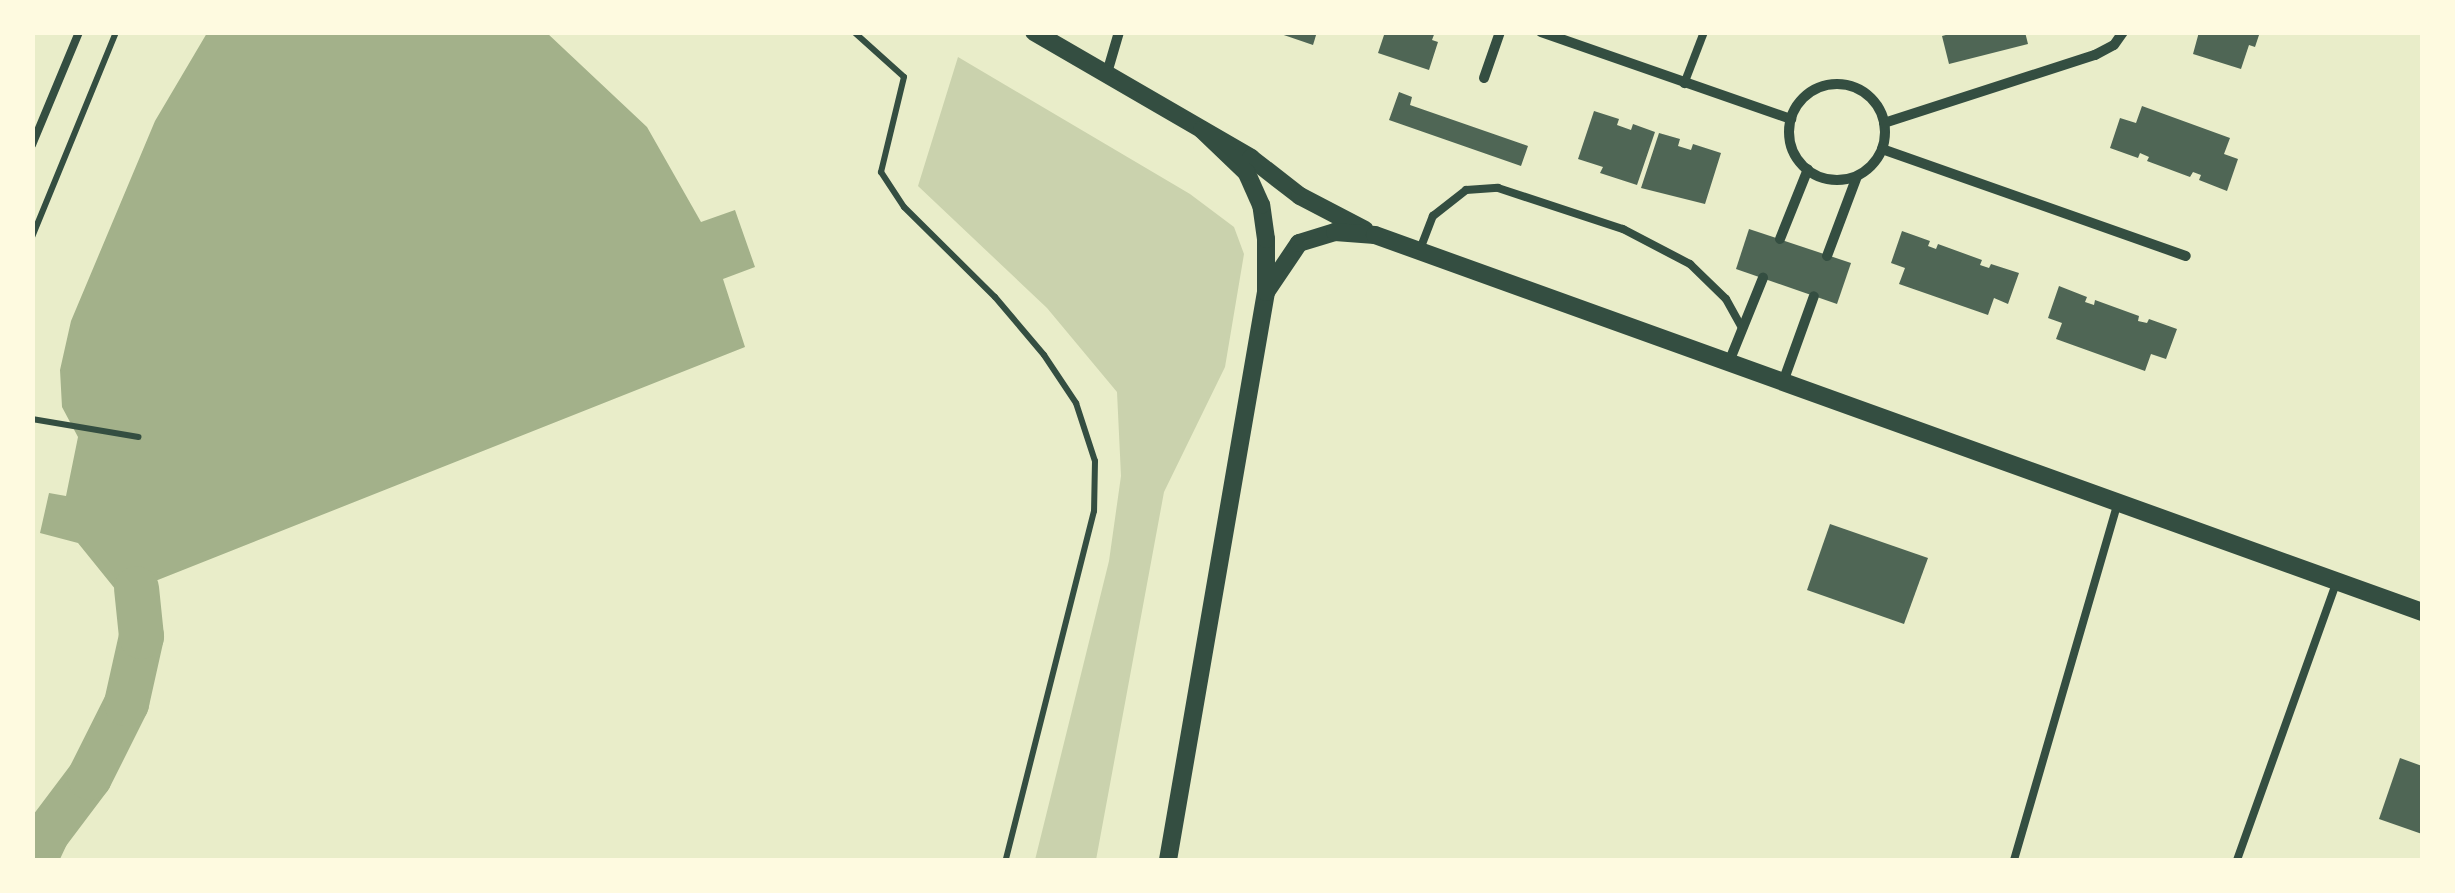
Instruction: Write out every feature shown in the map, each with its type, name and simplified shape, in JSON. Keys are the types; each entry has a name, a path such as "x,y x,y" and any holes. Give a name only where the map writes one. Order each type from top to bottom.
{"street":[{"path":"1034,32 1251,158 1300,196 1375,235 2422,612"},
{"path":"1107,73 1119,32"},
{"path":"1484,78 1500,32"},
{"path":"1541,32 1791,118"},
{"path":"1884,123 2096,55 2114,46 2123,32"},
{"path":"1840,84 1864,92 1884,123 1882,149 1872,165 1856,176 1840,180 1808,169 1793,152 1791,118 1804,97 1840,84"},
{"path":"1168,860 1266,292 1266,239 1261,205 1246,172 1202,130"},
{"path":"1882,149 2186,256"},
{"path":"1780,240 1808,169"},
{"path":"1827,256 1856,176"},
{"path":"1266,292 1299,243 1335,232 1375,235"},
{"path":"1728,362 1762,278"},
{"path":"1783,382 1814,296"}],"lane":[{"path":"32,146 78,32"},
{"path":"1684,84 1704,32"},
{"path":"1420,252 1432,216 1466,190 1498,188 1622,230 1690,264 1726,299 1742,328"},
{"path":"2014,860 2118,503"},
{"path":"2237,860 2337,582"}],"path":[{"path":"32,237 116,32"},
{"path":"854,32 904,77 881,172 904,207 995,297 1044,355 1076,403 1095,462 1094,512 1006,860"},
{"path":"32,420 138,438"}],"shaded area":[{"path":"207,33 547,33 647,127 701,222 735,210 755,267 723,279 745,347 120,595 78,543 40,533 49,493 66,496 78,437 62,407 60,370 71,321 155,121"},
{"path":"958,57 1190,194 1234,227 1244,254 1225,367 1164,492 1096,860 1035,860 1109,561 1121,476 1117,392 1047,308 918,186"}],"building":[{"path":"1275,32 1317,32 1313,45"},
{"path":"1385,32 1435,32 1432,40 1438,42 1429,70 1378,53"},
{"path":"1957,32 2025,32 2028,44 1949,64 1942,36"},
{"path":"2199,32 2260,32 2255,47 2249,45 2241,69 2193,54"},
{"path":"1399,92 1412,97 1410,105 1528,146 1521,166 1389,120"},
{"path":"2142,106 2230,138 2224,154 2238,159 2227,191 2199,180 2201,175 2193,172 2190,177 2147,161 2149,157 2140,153 2138,158 2110,148 2120,118 2136,123"},
{"path":"1594,111 1619,119 1617,125 1631,130 1633,124 1655,132 1637,185 1600,173 1603,167 1578,159"},
{"path":"1659,133 1680,139 1678,146 1691,150 1693,144 1721,153 1705,204 1641,188"},
{"path":"1749,229 1851,263 1837,304 1736,269"},
{"path":"1902,231 1930,241 1928,246 1936,249 1938,244 1982,260 1980,265 1989,268 1991,264 2019,273 2008,304 1994,298 1988,315 1899,284 1905,268 1891,263"},
{"path":"2059,286 2087,297 2085,302 2094,305 2095,300 2139,316 2138,321 2147,323 2149,319 2177,329 2166,359 2151,354 2145,371 2056,339 2062,323 2048,318"},
{"path":"1830,524 1928,558 1904,624 1807,590"},
{"path":"2400,758 2422,766 2422,834 2379,819"}],"waterway":[{"path":"34,860 46,834 89,777 126,703 141,636 136,588"}]}
